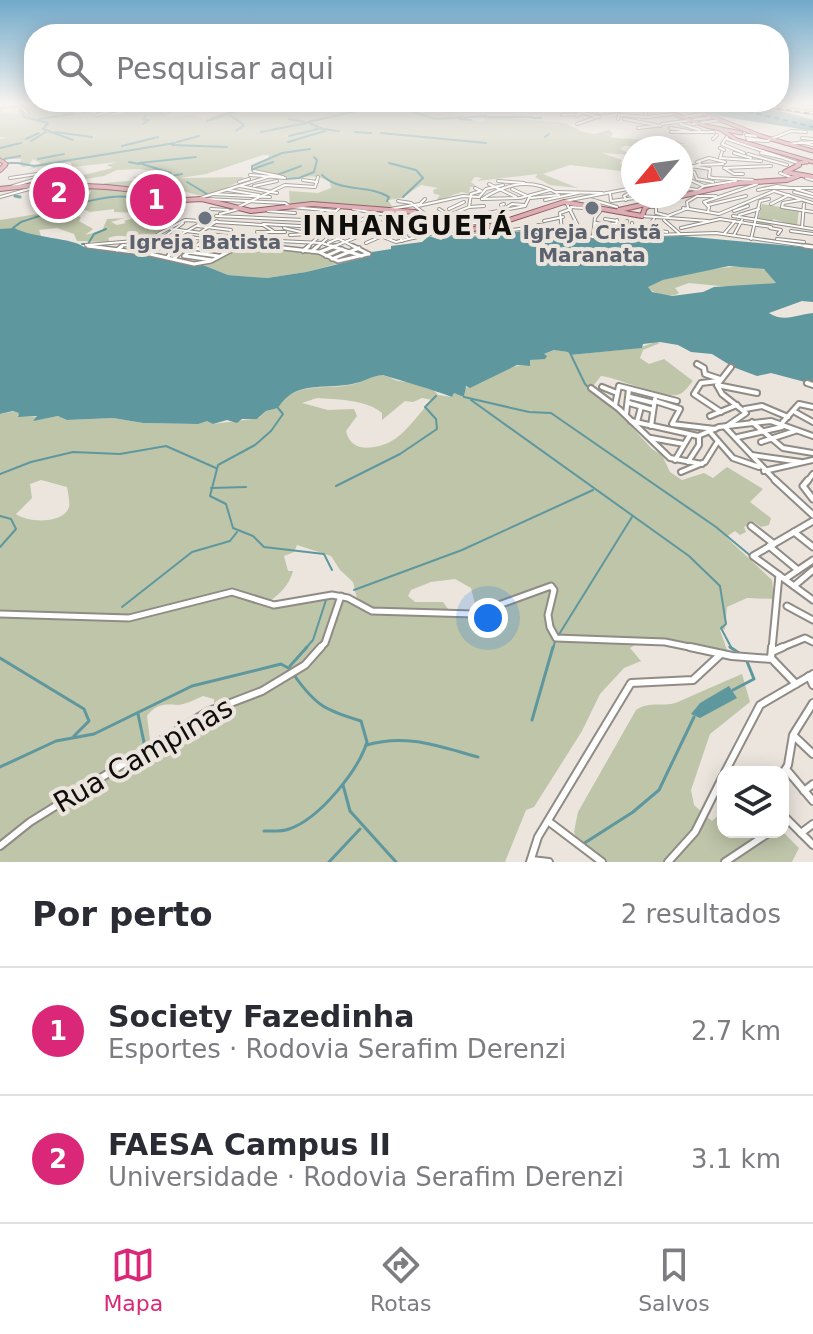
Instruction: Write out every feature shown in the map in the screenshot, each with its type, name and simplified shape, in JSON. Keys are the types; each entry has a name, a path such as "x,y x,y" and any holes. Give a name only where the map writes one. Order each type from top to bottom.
{"main road":[{"path":"759,143 785,167 813,178"},
{"path":"779,143 807,153 811,161"},
{"path":"785,167 795,168 807,153"},
{"path":"695,192 755,183 807,153"},
{"path":"0,162 6,164 0,170"},
{"path":"0,195 7,188 43,182 113,187 136,190 167,201 202,199 256,211 300,206 425,214 457,230 467,231 494,225 556,193 569,206 593,200 609,212 649,217 648,208"},
{"path":"609,212 631,208"}],"street":[{"path":"724,143 720,158 743,175"},
{"path":"722,147 737,143"},
{"path":"754,143 768,152"},
{"path":"726,164 747,154 757,143"},
{"path":"759,143 785,167"},
{"path":"782,144 787,143"},
{"path":"734,145 759,162"},
{"path":"734,145 747,154 785,167"},
{"path":"732,178 727,176 726,164 734,145"},
{"path":"726,164 751,169 785,167 807,153"},
{"path":"697,157 712,171 710,177 732,178 813,195"},
{"path":"742,168 709,158 694,172 697,179 718,183 755,183 763,191"},
{"path":"778,179 792,160"},
{"path":"693,166 759,162 785,167"},
{"path":"726,164 748,163"},
{"path":"795,168 804,171"},
{"path":"0,195 43,182 51,178 48,175 60,175 71,169 10,178"},
{"path":"254,171 284,179"},
{"path":"202,199 250,178 274,175"},
{"path":"708,212 704,202 736,193 755,183 760,176"},
{"path":"239,182 250,178 284,179"},
{"path":"86,245 151,238 175,229 196,226 282,185 284,179"},
{"path":"252,187 284,179"},
{"path":"262,189 316,183 303,180"},
{"path":"520,180 526,184"},
{"path":"693,181 704,186"},
{"path":"43,182 68,183"},
{"path":"695,192 718,183"},
{"path":"755,183 759,196"},
{"path":"480,198 498,185 526,184"},
{"path":"480,198 488,187 498,185 542,184 556,193"},
{"path":"498,185 515,203"},
{"path":"18,187 31,186"},
{"path":"236,186 277,193"},
{"path":"471,195 481,191 475,188"},
{"path":"771,204 794,190 813,188"},
{"path":"508,196 512,189 530,198 556,193 593,200 616,222 614,237"},
{"path":"222,190 270,197"},
{"path":"312,251 330,235 368,215 416,206 435,206 461,195 497,200 508,196 530,198 583,191 621,192"},
{"path":"681,228 711,219 773,191 802,202"},
{"path":"545,200 556,193"},
{"path":"593,200 606,193"},
{"path":"606,193 613,196 612,202 621,201"},
{"path":"736,193 754,198"},
{"path":"210,194 261,196"},
{"path":"751,239 760,201 786,194"},
{"path":"469,207 471,195"},
{"path":"129,198 165,196"},
{"path":"508,196 520,198"},
{"path":"693,199 701,196 732,201"},
{"path":"706,205 746,196"},
{"path":"497,200 516,209 527,205 530,198"},
{"path":"179,202 167,203 152,210 190,199"},
{"path":"202,199 286,203 290,207"},
{"path":"416,206 425,199"},
{"path":"398,201 416,206 425,214"},
{"path":"457,213 449,209 464,202"},
{"path":"797,209 802,202"},
{"path":"797,209 802,202"},
{"path":"468,225 477,219 490,218 515,203 533,207"},
{"path":"782,207 784,203 812,204"},
{"path":"222,207 230,206"},
{"path":"290,219 300,206 328,220 340,208"},
{"path":"321,252 336,237 370,222 434,220 469,207 484,206"},
{"path":"562,229 563,217 560,213 569,206 584,208"},
{"path":"569,206 580,233"},
{"path":"748,206 734,214 781,230 778,237 801,245"},
{"path":"782,207 813,212"},
{"path":"782,207 789,212"},
{"path":"216,216 302,220 340,208 385,211 408,220"},
{"path":"656,208 657,214 666,216 686,208 719,214"},
{"path":"226,213 211,211 237,209"},
{"path":"302,220 310,209"},
{"path":"150,254 181,222 209,220 322,226 337,224 355,209"},
{"path":"355,209 356,221"},
{"path":"439,209 450,216"},
{"path":"724,234 735,221 759,209"},
{"path":"797,209 802,227"},
{"path":"256,211 263,224 273,231"},
{"path":"268,211 295,213"},
{"path":"385,211 402,241"},
{"path":"593,237 597,212 609,212"},
{"path":"346,217 362,228 396,242 425,235 472,235 538,227 593,237 633,236 655,231 724,234 813,247"},
{"path":"544,221 563,217"},
{"path":"649,217 735,221"},
{"path":"649,217 655,231"},
{"path":"642,235 649,217"},
{"path":"477,219 490,218"},
{"path":"734,235 741,218"},
{"path":"419,219 425,235"},
{"path":"168,257 179,236 197,220"},
{"path":"664,220 681,234"},
{"path":"176,257 192,237 217,221"},
{"path":"595,223 616,222"},
{"path":"625,236 624,227 629,222 633,236"},
{"path":"184,256 227,223"},
{"path":"386,230 390,223"},
{"path":"179,236 321,252 390,223"},
{"path":"337,224 345,228"},
{"path":"538,227 553,224 562,229 570,227 580,233"},
{"path":"257,232 309,234 273,225"},
{"path":"196,226 231,230"},
{"path":"321,252 332,259 351,259 367,252 330,235 322,226"},
{"path":"771,226 802,227 812,231"},
{"path":"768,233 771,226"},
{"path":"187,228 252,240 310,241 359,255"},
{"path":"303,251 310,241 325,232 345,228"},
{"path":"409,230 410,239 402,231 409,230"},
{"path":"789,239 791,230 804,234 812,231"},
{"path":"655,231 668,233"},
{"path":"801,245 804,234"},
{"path":"193,264 227,235"},
{"path":"366,243 382,236"},
{"path":"151,238 164,249 172,250"},
{"path":"269,247 276,239"},
{"path":"135,246 139,240"},
{"path":"210,247 213,240"},
{"path":"197,244 230,250 252,240"},
{"path":"277,248 285,240"},
{"path":"285,249 293,240"},
{"path":"294,250 302,241"},
{"path":"222,248 229,242"},
{"path":"142,253 158,244 176,243"},
{"path":"176,257 193,264 214,260 237,243"},
{"path":"97,245 159,256 214,260"},
{"path":"117,250 121,246 150,247"},
{"path":"192,248 230,250"},
{"path":"326,256 342,248"},
{"path":"332,259 359,248"},
{"path":"159,256 164,249"},
{"path":"188,252 221,257"},
{"path":"343,255 351,259"},
{"path":"185,262 191,257"},
{"path":"697,364 704,368 705,374 719,381 757,393"},
{"path":"721,412 694,394 700,384 719,381 731,367"},
{"path":"719,381 722,394 737,405 745,409 762,406 788,417"},
{"path":"608,383 604,388 617,393"},
{"path":"615,405 620,386 680,409 671,421 673,425 713,431"},
{"path":"591,388 615,405 675,460 702,464"},
{"path":"625,415 629,389"},
{"path":"629,400 677,401"},
{"path":"629,400 653,410"},
{"path":"651,427 655,400"},
{"path":"710,416 737,405"},
{"path":"738,437 783,425 798,405 813,407"},
{"path":"634,422 641,407"},
{"path":"727,427 726,424 746,413 745,409"},
{"path":"795,412 813,422"},
{"path":"634,422 698,436 760,421 783,425 813,436"},
{"path":"752,422 789,451 813,453"},
{"path":"727,427 762,469 813,515"},
{"path":"713,431 734,459 762,469 813,460"},
{"path":"761,442 797,431"},
{"path":"675,460 690,435"},
{"path":"688,462 700,443 698,436"},
{"path":"648,438 684,444"},
{"path":"681,472 702,464 718,441"},
{"path":"751,454 765,459 801,462"},
{"path":"813,474 803,486 813,499"},
{"path":"811,597 754,555 813,521"},
{"path":"751,526 798,570"},
{"path":"794,532 813,547"},
{"path":"782,577 812,561"},
{"path":"794,586 813,570"},
{"path":"774,651 782,577"},
{"path":"0,614 129,618 226,592 274,605 322,596 341,596 372,611 474,614 551,586 554,590 548,604 549,629 556,638 665,642 721,654 772,659"},
{"name":"Rua Campinas","path":"0,846 30,822 207,712 262,691 305,665 325,643 341,596"},
{"path":"787,606 813,620"},
{"path":"796,684 770,654 805,638 813,642"},
{"path":"549,862 530,861 533,847 631,683 693,680 721,654"},
{"path":"728,766 758,707 811,675 813,685"},
{"path":"785,766 793,735 810,713 813,703"},
{"path":"793,735 813,754"},
{"path":"789,776 813,801"},
{"path":"804,791 813,784"},
{"path":"668,862 695,832 717,788"},
{"path":"548,821 602,862"},
{"path":"789,821 813,845"},
{"path":"801,833 813,824"},
{"path":"725,862 761,838"}],"green space":[{"path":"0,143 621,143 621,154 602,153 621,160 621,171 570,165 543,174 578,188 550,185 535,177 538,174 477,181 482,178 475,177 471,182 477,187 470,187 469,194 462,192 436,201 440,195 434,194 433,190 438,188 421,185 402,198 388,200 393,208 374,209 371,203 373,209 309,203 290,206 289,191 318,193 331,188 330,182 318,177 284,177 252,170 255,165 268,160 269,155 263,155 206,174 180,178 244,177 215,192 197,195 182,191 151,194 137,191 160,200 151,200 144,206 132,206 138,213 114,212 114,209 90,212 79,208 62,214 81,217 79,221 93,229 85,235 102,231 107,219 125,218 111,222 117,225 126,223 124,221 148,214 149,210 187,200 160,211 174,220 167,221 164,225 167,227 147,237 115,236 108,238 110,242 77,241 74,234 57,228 39,230 41,236 26,235 0,229 0,220 62,210 65,206 62,201 89,195 91,191 67,188 99,187 105,183 138,180 132,177 170,173 117,170 104,176 75,181 70,178 113,168 107,165 117,162 64,168 72,165 70,162 28,169 42,164 33,159 23,167 19,164 22,159 0,158"},
{"path":"762,204 799,210 797,226 773,219 770,226 757,224"},
{"path":"242,246 319,254 340,263 267,278 228,275 203,265"},
{"path":"742,266 767,270 776,283 731,287 689,283 675,288 679,293 671,296 658,294 647,287 663,280 712,269"},
{"path":"660,343 643,350 640,358 649,364 664,359 693,381 682,393 673,395 601,376 590,390 662,455 670,472 682,480 704,473 713,478 727,467 763,489 750,502 771,518 769,525 761,527 754,522 744,527 746,532 740,535 735,531 726,537 772,580 774,599 747,598 727,607 725,629 720,630 728,653 644,640 630,648 641,661 624,668 600,694 582,731 534,807 526,810 505,862 0,862 0,414 17,411 20,413 17,416 38,417 35,420 59,416 67,420 113,418 143,423 193,424 207,420 213,424 259,418 266,411 278,408 292,393 302,390 344,386 375,376 420,384 438,395 452,397 454,393 465,395 463,388 504,370 529,366 530,360 544,358 544,354 555,350 570,355","holes":["317,398 360,403 382,413 382,420 405,401 432,400 395,439 366,448 354,444 346,431 357,416 354,409 328,410 302,403","41,480 67,487 69,507 66,513 45,520 16,514 32,498 30,484","297,545 331,556 353,582 357,599 329,594 282,603 269,602 289,581 293,571 288,571 284,556 294,552","455,579 471,588 477,612 451,613 443,602 415,602 408,596 411,590 431,582","203,696 214,699 215,708 185,733 126,762 128,755 150,740 147,716 157,707 183,704"]},
{"path":"742,674 750,702 710,734 691,790 694,805 712,821 717,816 717,838 789,838 799,848 792,862 599,862 579,846 574,832 578,812 636,710 647,705 678,702"}],"water":[{"path":"14,228 84,247 165,258 191,266 203,265 228,275 267,278 367,257 372,252 391,249 391,246 422,242 429,236 441,240 447,236 473,237 532,230 595,238 682,236 813,248 813,302 802,301 769,313 786,318 813,313 813,381 805,382 771,373 757,376 733,367 712,354 691,352 678,345 660,342 643,344 642,348 570,355 554,350 544,354 547,356 545,359 530,360 530,366 517,365 470,388 466,386 464,397 454,393 452,397 383,375 352,384 301,390 257,419 242,419 237,423 227,420 213,424 207,421 198,424 143,423 113,418 67,420 58,416 33,421 37,416 18,417 19,413 13,411 0,414 0,229","holes":["729,266 764,269 776,283 714,287 703,292 672,296 652,292 648,287 663,280"]},
{"path":"729,686 737,698 700,718 691,714 700,703"}],"waterway":[{"path":"0,148 20,143"},
{"path":"122,146 133,143"},
{"path":"18,163 34,166 174,143"},
{"path":"172,145 227,147"},
{"path":"252,170 252,166 282,153 310,149"},
{"path":"38,159 64,154"},
{"path":"4,159 20,156"},
{"path":"167,178 171,173 139,163 196,157"},
{"path":"284,179 299,178 314,172 317,160 314,157"},
{"path":"129,162 139,164"},
{"path":"253,169 273,162"},
{"path":"8,163 18,163"},
{"path":"389,163 416,170 423,178 403,197"},
{"path":"277,175 301,166"},
{"path":"171,176 182,174"},
{"path":"322,175 337,184 381,193 389,197 387,201"},
{"path":"151,186 151,183 166,179"},
{"path":"149,191 153,187 178,181"},
{"path":"187,182 207,194"},
{"path":"159,195 174,187"},
{"path":"15,196 20,197"},
{"path":"13,228 21,222 98,199 127,197 138,200"},
{"path":"82,244 88,244 94,234 106,229"},
{"path":"571,355 585,384 595,394"},
{"path":"336,486 400,454 437,429 436,419 425,407 436,396"},
{"path":"464,397 529,412 551,413 716,527 752,557"},
{"path":"471,400 689,556 720,586 726,624 721,628 731,648"},
{"path":"212,488 218,465 255,445 271,431 283,414 278,408"},
{"path":"0,474 31,462 73,452 120,454 166,446 216,468"},
{"path":"212,488 246,487"},
{"path":"212,488 210,496 226,504 233,528 253,536 264,547 324,554 332,570"},
{"path":"354,590 462,550 593,490"},
{"path":"0,516 11,519 16,529 0,547"},
{"path":"558,636 632,517"},
{"path":"122,607 192,552 230,541 237,532"},
{"path":"305,649 313,640 326,600"},
{"path":"553,649 555,641"},
{"path":"290,666 307,647"},
{"path":"532,720 553,647"},
{"path":"731,648 739,653"},
{"path":"0,658 84,709 89,721 74,736"},
{"path":"733,690 754,679 746,659"},
{"path":"0,767 56,741 94,734 192,686 281,664 292,670"},
{"path":"264,831 289,829 313,815 346,780 367,742 361,721 322,706 294,675"},
{"path":"138,714 145,747"},
{"path":"583,844 633,812 659,790 694,717"},
{"path":"367,745 410,741 478,757"},
{"path":"343,785 350,811 396,862"},
{"path":"329,862 360,829"}],"place":[{"name":"FAESA Campus II","path":"59,193"},
{"name":"Society Fazedinha","path":"156,200"},
{"name":"Igreja Cristã Maranata","path":"592,208"},
{"name":"Igreja Batista","path":"205,218"}],"district":[{"name":"INHANGUETÁ","path":"408,226"}]}
